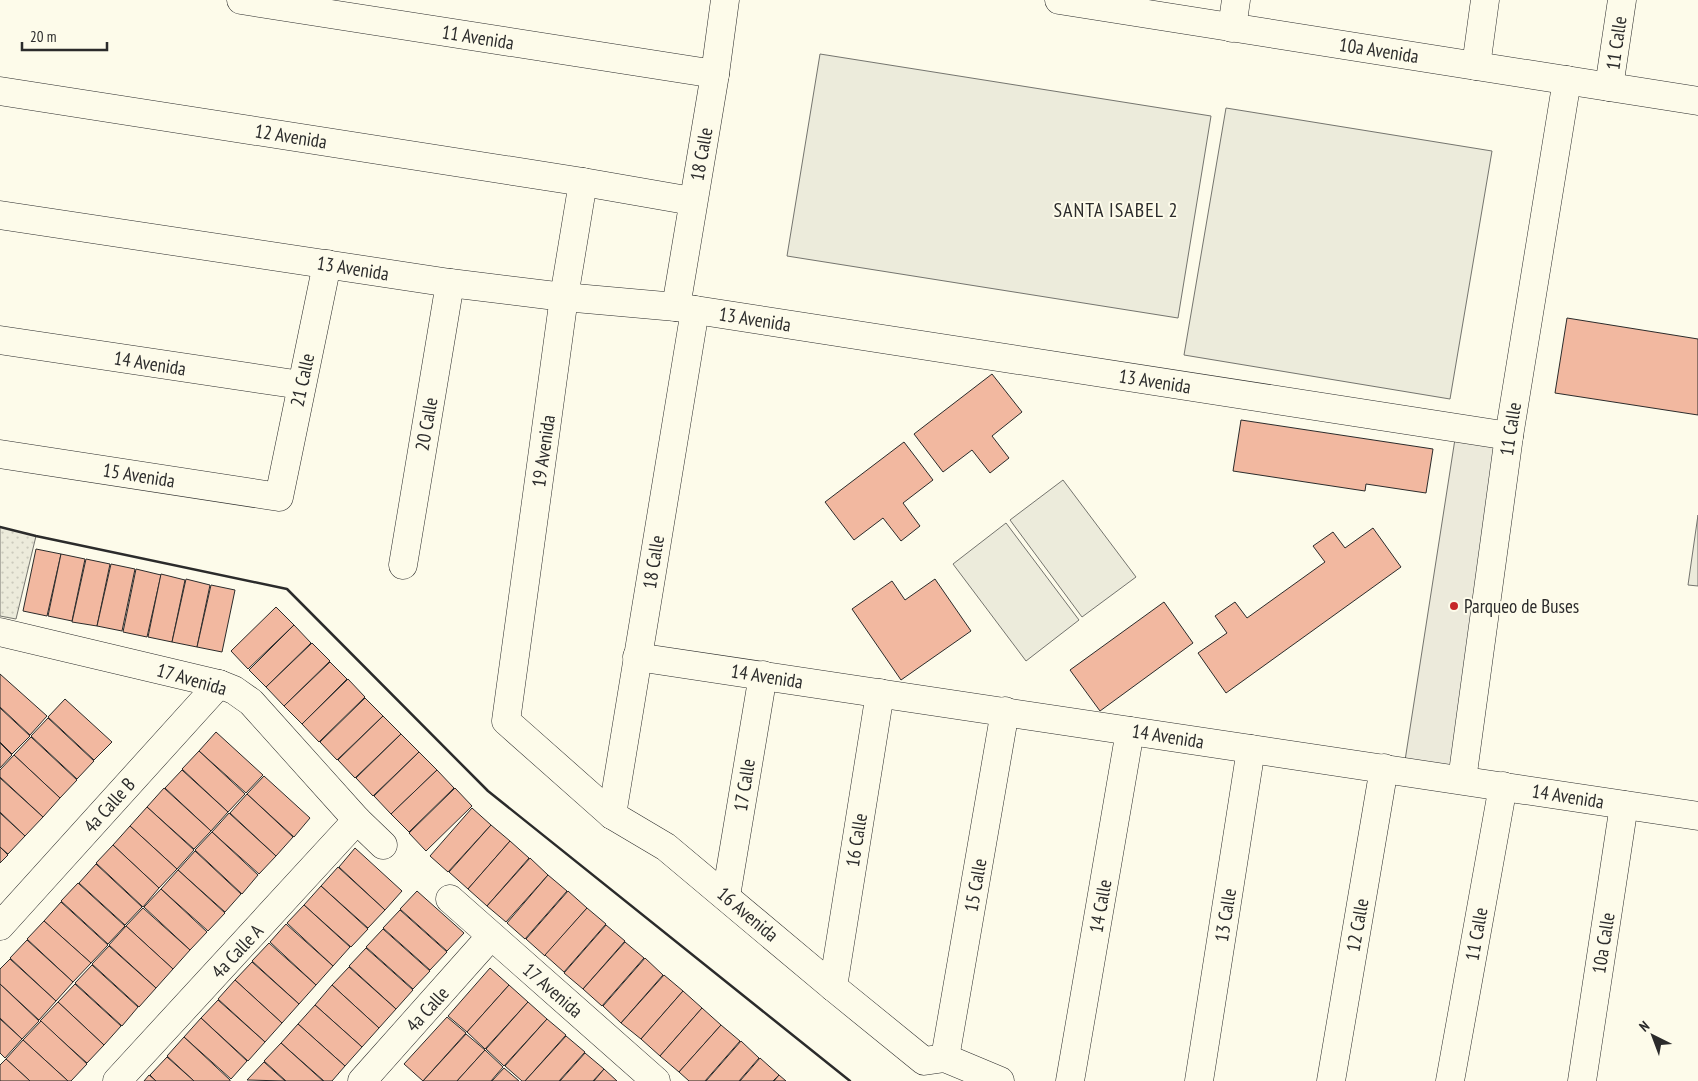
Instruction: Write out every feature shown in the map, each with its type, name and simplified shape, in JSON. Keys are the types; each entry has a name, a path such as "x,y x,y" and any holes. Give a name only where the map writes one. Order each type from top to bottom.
{"street":[{"name":"11 Avenida","path":"241,0 715,74"},
{"name":"18 Calle","path":"612,815 637,656 685,308 692,202 715,74 725,0"},
{"name":"10a Avenida","path":"1059,0 1112,4 1232,28 1698,101"},
{"path":"1232,28 1236,0"},
{"path":"1476,66 1486,0"},
{"name":"11 Calle","path":"1609,87 1622,0"},
{"name":"11 Calle","path":"1462,780 1509,436 1567,80"},
{"name":"12 Avenida","path":"0,90 583,182 692,202"},
{"name":"19 Avenida","path":"506,721 564,297 583,182"},
{"name":"13 Avenida","path":"0,215 450,284 685,308 1509,436"},
{"name":"21 Calle","path":"279,497 327,264"},
{"name":"20 Calle","path":"403,565 450,284"},
{"name":"14 Avenida","path":"0,340 301,386"},
{"name":"15 Avenida","path":"0,454 279,497"},
{"name":"17 Avenida","path":"0,632 219,684 234,690 251,702 357,820 383,845"},
{"name":"14 Avenida","path":"637,656 1698,816"},
{"name":"17 Calle","path":"726,896 763,675"},
{"name":"4a Calle B","path":"0,926 219,684"},
{"name":"16 Calle","path":"833,987 880,693"},
{"name":"15 Calle","path":"945,1058 1005,712"},
{"name":"16 Avenida","path":"506,721 612,815 666,847 924,1061 945,1058 1000,1081"},
{"name":"14 Calle","path":"1070,1081 1130,730"},
{"name":"13 Calle","path":"1199,1081 1251,749"},
{"name":"12 Calle","path":"1331,1081 1384,768"},
{"name":"11 Calle","path":"1450,1081 1503,786"},
{"name":"10a Calle","path":"1582,1081 1624,805"},
{"name":"4a Calle A","path":"117,1081 357,820"},
{"name":"17 Avenida","path":"450,899 656,1081"},
{"name":"4a Calle","path":"366,1080 491,936"}],"shaded area":[{"path":"820,54 1211,116 1178,318 787,256"},
{"path":"1226,108 1492,151 1450,399 1184,355"},
{"name":"Parqueo de Buses","path":"1455,439 1504,446 1452,774 1404,767"},
{"path":"1063,480 1136,577 1082,617 1010,520"},
{"path":"1698,515 1698,586 1688,585"},
{"path":"1006,523 1079,620 1026,661 953,564"},
{"path":"0,527 36,536 16,619 0,616"}],"building":[{"path":"1567,318 1698,339 1698,415 1555,393"},
{"path":"992,374 1022,412 992,436 1009,458 990,473 972,450 943,472 914,434"},
{"path":"1241,420 1433,449 1426,493 1366,484 1365,491 1233,471"},
{"path":"904,442 933,480 903,503 920,526 901,541 883,518 854,540 825,502"},
{"path":"1373,528 1401,567 1226,693 1198,653 1227,633 1215,616 1235,602 1247,618 1325,562 1313,546 1333,532 1345,548"},
{"path":"36,549 61,554 47,616 23,611"},
{"path":"61,554 85,559 72,621 48,616"},
{"path":"86,559 110,564 97,626 72,622"},
{"path":"111,564 135,569 122,631 97,626"},
{"path":"136,569 161,575 147,637 123,632"},
{"path":"161,574 185,580 172,642 148,637"},
{"path":"186,579 210,585 197,647 172,642"},
{"path":"935,579 971,631 901,680 852,609 892,581 905,600"},
{"path":"211,585 235,590 222,652 197,647"},
{"path":"1164,602 1193,643 1100,711 1070,670"},
{"path":"276,607 294,625 248,669 231,651"},
{"path":"294,625 311,643 266,687 249,670"},
{"path":"312,643 330,661 284,706 266,687"},
{"path":"330,662 347,679 302,724 284,706"},
{"path":"0,674 47,716 30,735 0,707"},
{"path":"348,679 365,697 319,742 302,724"},
{"path":"365,698 383,716 337,760 320,742"},
{"path":"65,699 112,742 94,760 48,717"},
{"path":"0,708 30,736 12,754 0,742"},
{"path":"383,716 401,734 355,778 338,760"},
{"path":"48,718 94,761 77,779 31,736"},
{"path":"216,732 263,775 246,793 199,751"},
{"path":"401,734 419,752 373,796 356,778"},
{"path":"31,737 77,780 60,798 14,755"},
{"path":"0,743 12,755 0,768"},
{"path":"199,751 245,794 228,812 182,769"},
{"path":"419,752 437,770 391,814 374,796"},
{"path":"14,755 60,798 43,817 0,777 0,770"},
{"path":"182,770 228,812 211,831 165,788"},
{"path":"437,770 454,788 409,832 391,814"},
{"path":"264,776 310,818 294,837 247,794"},
{"path":"0,778 43,817 25,836 0,812"},
{"path":"164,788 211,831 194,849 147,807"},
{"path":"455,788 472,806 426,851 409,833"},
{"path":"247,794 293,837 276,856 230,813"},
{"path":"147,807 194,850 177,869 130,826"},
{"path":"472,808 491,825 448,872 430,856"},
{"path":"0,813 25,836 8,854 0,847"},
{"path":"229,813 276,856 259,874 212,832"},
{"path":"491,825 510,841 468,889 449,872"},
{"path":"130,826 177,869 159,888 113,845"},
{"path":"212,832 258,875 242,894 195,850"},
{"path":"510,841 529,858 487,906 468,889"},
{"path":"113,845 159,888 143,907 96,863"},
{"path":"0,847 8,855 0,863"},
{"path":"355,848 402,891 385,910 339,867"},
{"path":"195,851 241,894 225,912 178,870"},
{"path":"530,858 548,875 506,922 487,906"},
{"path":"96,864 142,907 125,925 79,883"},
{"path":"338,867 385,910 368,928 321,886"},
{"path":"178,870 225,913 208,931 161,889"},
{"path":"548,875 567,891 525,939 507,923"},
{"path":"78,883 125,926 108,944 61,901"},
{"path":"321,886 368,929 351,947 304,905"},
{"path":"161,889 207,932 190,950 144,907"},
{"path":"417,891 464,933 447,951 400,909"},
{"path":"568,891 587,908 545,956 526,939"},
{"path":"61,902 108,945 91,963 44,921"},
{"path":"304,905 350,947 333,966 287,923"},
{"path":"143,908 190,950 173,969 126,926"},
{"path":"587,908 606,924 564,972 545,955"},
{"path":"400,910 447,952 430,970 383,928"},
{"path":"44,921 91,963 73,982 27,939"},
{"path":"286,924 333,966 316,985 270,942"},
{"path":"606,925 625,941 583,989 564,973"},
{"path":"126,926 173,969 156,988 109,945"},
{"path":"383,929 430,971 413,989 366,947"},
{"path":"27,940 73,982 56,1001 10,958"},
{"path":"625,942 644,958 602,1006 583,989"},
{"path":"269,943 316,985 299,1004 252,961"},
{"path":"109,946 156,988 139,1007 92,964"},
{"path":"366,948 413,990 396,1009 349,966"},
{"path":"645,958 663,975 621,1023 603,1006"},
{"path":"10,959 56,1001 39,1020 0,984 0,969"},
{"path":"252,962 299,1004 282,1023 235,980"},
{"path":"92,965 138,1007 122,1026 75,983"},
{"path":"349,967 396,1009 379,1028 332,985"},
{"path":"490,968 509,985 467,1032 448,1016"},
{"path":"664,975 683,991 641,1039 621,1023"},
{"path":"235,980 282,1023 265,1042 218,999"},
{"path":"0,984 39,1021 22,1039 0,1018"},
{"path":"75,984 121,1026 104,1045 58,1002"},
{"path":"332,985 379,1028 362,1047 315,1005"},
{"path":"509,985 528,1002 485,1049 467,1032"},
{"path":"683,991 702,1008 660,1056 641,1039"},
{"path":"218,1000 265,1042 248,1061 201,1018"},
{"path":"58,1002 104,1045 87,1063 40,1021"},
{"path":"528,1002 547,1019 504,1066 486,1049"},
{"path":"315,1005 362,1047 345,1066 298,1024"},
{"path":"702,1008 721,1025 679,1072 660,1056"},
{"path":"447,1017 466,1033 423,1081 404,1064"},
{"path":"201,1018 247,1061 231,1079 184,1037"},
{"path":"0,1019 22,1039 5,1058 0,1053"},
{"path":"547,1019 566,1035 525,1081 522,1081 505,1066"},
{"path":"41,1021 87,1064 71,1081 68,1081 23,1040"},
{"path":"298,1024 345,1066 332,1081 324,1081 281,1043"},
{"path":"721,1025 740,1041 705,1081 689,1081 679,1072"},
{"path":"466,1034 485,1050 457,1081 423,1081"},
{"path":"566,1036 585,1052 559,1081 525,1081"},
{"path":"184,1037 230,1081 194,1081 167,1056"},
{"path":"23,1040 68,1081 30,1081 6,1059"},
{"path":"741,1041 759,1058 739,1081 706,1081"},
{"path":"281,1043 323,1081 286,1081 264,1061"},
{"path":"485,1050 503,1067 491,1081 457,1081"},
{"path":"585,1053 604,1069 593,1081 560,1081"},
{"path":"167,1057 194,1081 156,1081 150,1075"},
{"path":"760,1058 779,1075 773,1081 740,1081"},
{"path":"6,1059 30,1081 0,1081 0,1065"},
{"path":"264,1062 285,1081 247,1080"},
{"path":"504,1068 519,1081 492,1081"},
{"path":"604,1069 617,1081 594,1081"},
{"path":"149,1075 156,1081 144,1081"},
{"path":"779,1075 786,1081 774,1081"}],"wall":[{"path":"0,527 287,589 488,791 850,1081"}],"place":[{"name":"Parqueo de Buses","path":"1454,606"}],"district":[{"name":"SANTA ISABEL 2","path":"1116,210"}]}
